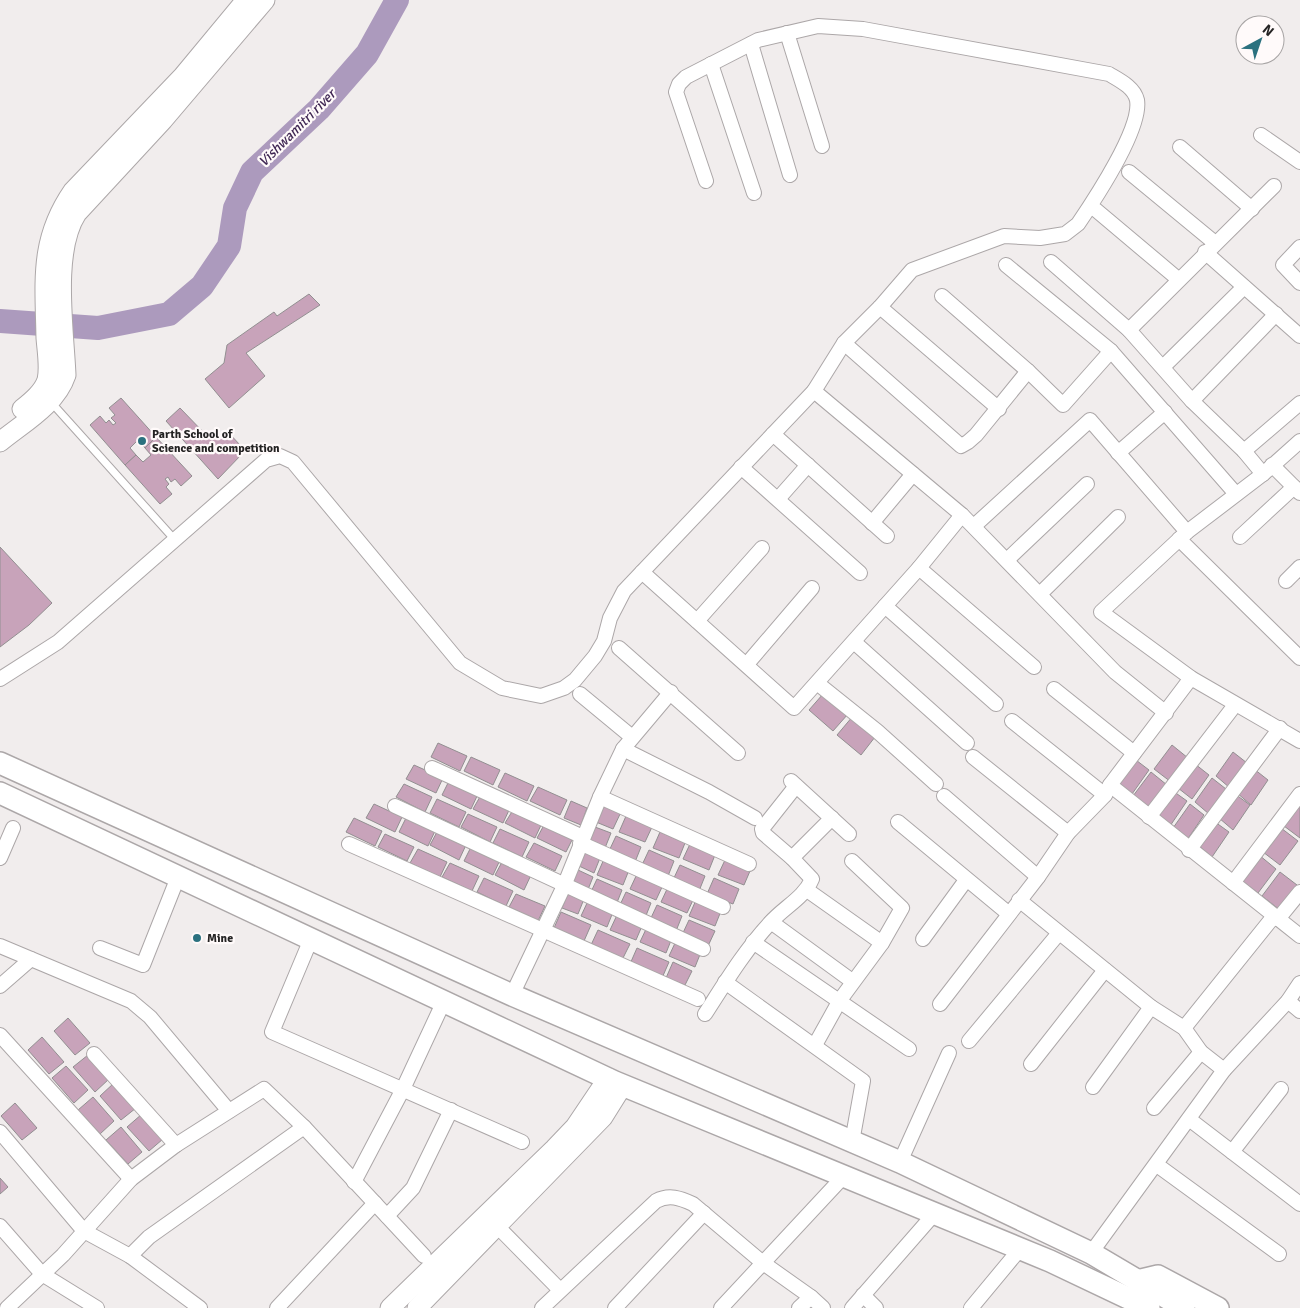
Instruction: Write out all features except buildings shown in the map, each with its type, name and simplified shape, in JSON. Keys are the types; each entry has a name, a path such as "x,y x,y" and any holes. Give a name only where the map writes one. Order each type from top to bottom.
{"main road":[{"path":"0,442 50,401 62,386 56,377 53,225 73,191 183,76 246,0"},
{"path":"54,259 77,213 163,120 265,0"},
{"path":"0,427 56,377"},
{"path":"0,763 512,995 900,1162 1091,1253 1134,1296 1149,1308"},
{"path":"0,793 615,1082 1134,1296 1178,1305"},
{"path":"417,1308 498,1227 603,1117 615,1082"},
{"path":"390,1308 554,1149 615,1082"},
{"path":"1134,1296 1158,1276 1218,1308"}],"street":[{"path":"0,679 58,642 266,460 275,456 286,457 293,462 460,662 502,688 541,696 564,688 575,680 595,656 604,641 610,618 624,591 814,391 844,343 880,308 912,270 1004,236 1040,238 1065,234 1078,224 1131,135 1137,100 1134,92 1124,82 1109,74 863,29 818,26 751,44 686,77 679,84 676,92 706,182"},
{"path":"787,33 822,146"},
{"path":"751,44 790,176"},
{"path":"710,64 754,193"},
{"path":"1261,135 1300,162"},
{"path":"1180,147 1252,209"},
{"path":"1129,172 1210,248 1244,287 1300,335"},
{"path":"1129,330 1178,279 1274,186"},
{"path":"1096,210 1178,279"},
{"path":"1300,247 1283,265 1300,283"},
{"path":"1051,262 1129,330 1192,401 1244,451 1297,490 1240,537"},
{"path":"1006,266 1111,350 1236,494"},
{"path":"1163,367 1244,287"},
{"path":"942,296 1028,371 1063,406 1111,350"},
{"path":"880,308 999,409"},
{"path":"1192,401 1276,314"},
{"path":"844,343 961,446 968,442 999,409 1028,371"},
{"path":"814,391 962,515 1041,593 1115,672 1166,713"},
{"path":"1244,451 1300,403"},
{"path":"1118,453 1165,412"},
{"path":"974,526 1090,420 1183,536 1300,658"},
{"path":"773,434 887,536"},
{"path":"1300,441 1268,469 1183,536 1101,612 1191,678 1300,741"},
{"path":"778,499 808,465"},
{"path":"741,467 860,573"},
{"path":"872,523 914,474"},
{"path":"1008,560 1087,484"},
{"path":"642,572 794,708 920,568 962,515"},
{"path":"1041,593 1118,518"},
{"path":"697,621 762,548"},
{"path":"1286,581 1300,567"},
{"path":"920,568 1034,667"},
{"path":"747,664 812,588"},
{"path":"886,606 996,704"},
{"path":"854,642 967,743"},
{"path":"619,648 738,753"},
{"path":"940,1004 1038,876 1068,833 1107,790 1191,678"},
{"path":"817,683 936,784"},
{"path":"1054,689 1134,753"},
{"path":"512,995 564,886 581,840 623,749 671,692"},
{"path":"580,694 632,737"},
{"path":"1149,817 1235,705"},
{"path":"1012,721 1107,790 1149,817 1300,936"},
{"path":"1189,850 1280,728"},
{"path":"623,749 709,792 755,818"},
{"path":"973,757 1068,833"},
{"path":"432,768 723,907"},
{"path":"705,1014 753,942 771,922 807,890 812,879 792,858 763,833 762,829 793,783 848,834"},
{"path":"1233,884 1300,794"},
{"path":"944,796 1038,876"},
{"path":"600,797 749,864"},
{"path":"395,806 564,886 703,948"},
{"path":"792,858 832,818"},
{"path":"898,822 1008,914"},
{"path":"0,858 13,828"},
{"path":"349,844 698,999"},
{"path":"815,1045 852,981 882,943 902,908 852,861"},
{"path":"100,948 143,965 178,877"},
{"path":"923,939 966,880"},
{"path":"807,890 882,943"},
{"path":"1184,1028 1300,892"},
{"path":"1019,900 1151,1007 1184,1028 1201,1052 1224,1070"},
{"path":"771,922 852,981"},
{"path":"969,1041 1059,933"},
{"path":"311,939 272,1032 522,1142"},
{"path":"753,942 909,1049"},
{"path":"0,946 131,1001 150,1017 229,1112"},
{"path":"0,986 31,959"},
{"path":"1031,1064 1105,970"},
{"path":"725,982 863,1081 852,1142"},
{"path":"1091,1253 1224,1070 1288,1001 1300,983"},
{"path":"354,1182 403,1089 444,1001"},
{"path":"1288,1001 1300,1011"},
{"path":"1093,1087 1151,1007"},
{"path":"0,1035 131,1179"},
{"path":"1154,1108 1201,1052"},
{"path":"900,1162 950,1053"},
{"path":"94,1054 176,1145"},
{"path":"8,1308 84,1231 131,1179 176,1145 264,1089 304,1127 424,1256"},
{"path":"1232,1152 1281,1089"},
{"path":"387,1216 412,1188 451,1110"},
{"path":"1189,1118 1299,1201"},
{"path":"130,1256 149,1237 304,1127"},
{"path":"0,1132 84,1231 130,1256 198,1307"},
{"path":"1157,1164 1280,1254"},
{"path":"721,1308 844,1176"},
{"path":"542,1308 656,1201 665,1196 681,1198 704,1213 763,1263 823,1308"},
{"path":"277,1308 375,1204"},
{"path":"615,1308 704,1213"},
{"path":"852,1308 934,1213"},
{"path":"0,1226 42,1274 97,1308"},
{"path":"498,1227 560,1290"},
{"path":"971,1308 1020,1249"},
{"path":"863,1295 876,1308"},
{"path":"799,1308 811,1298"}],"lane":[{"path":"50,401 174,540"}],"waterway":[{"name":"Vishwamitri river","path":"0,321 98,328 169,314 202,286 229,246 235,208 252,172 319,109 367,54 397,0"}],"place":[{"name":"Parth School of Science and competition","path":"142,441"},
{"name":"Mine","path":"197,938"}]}
